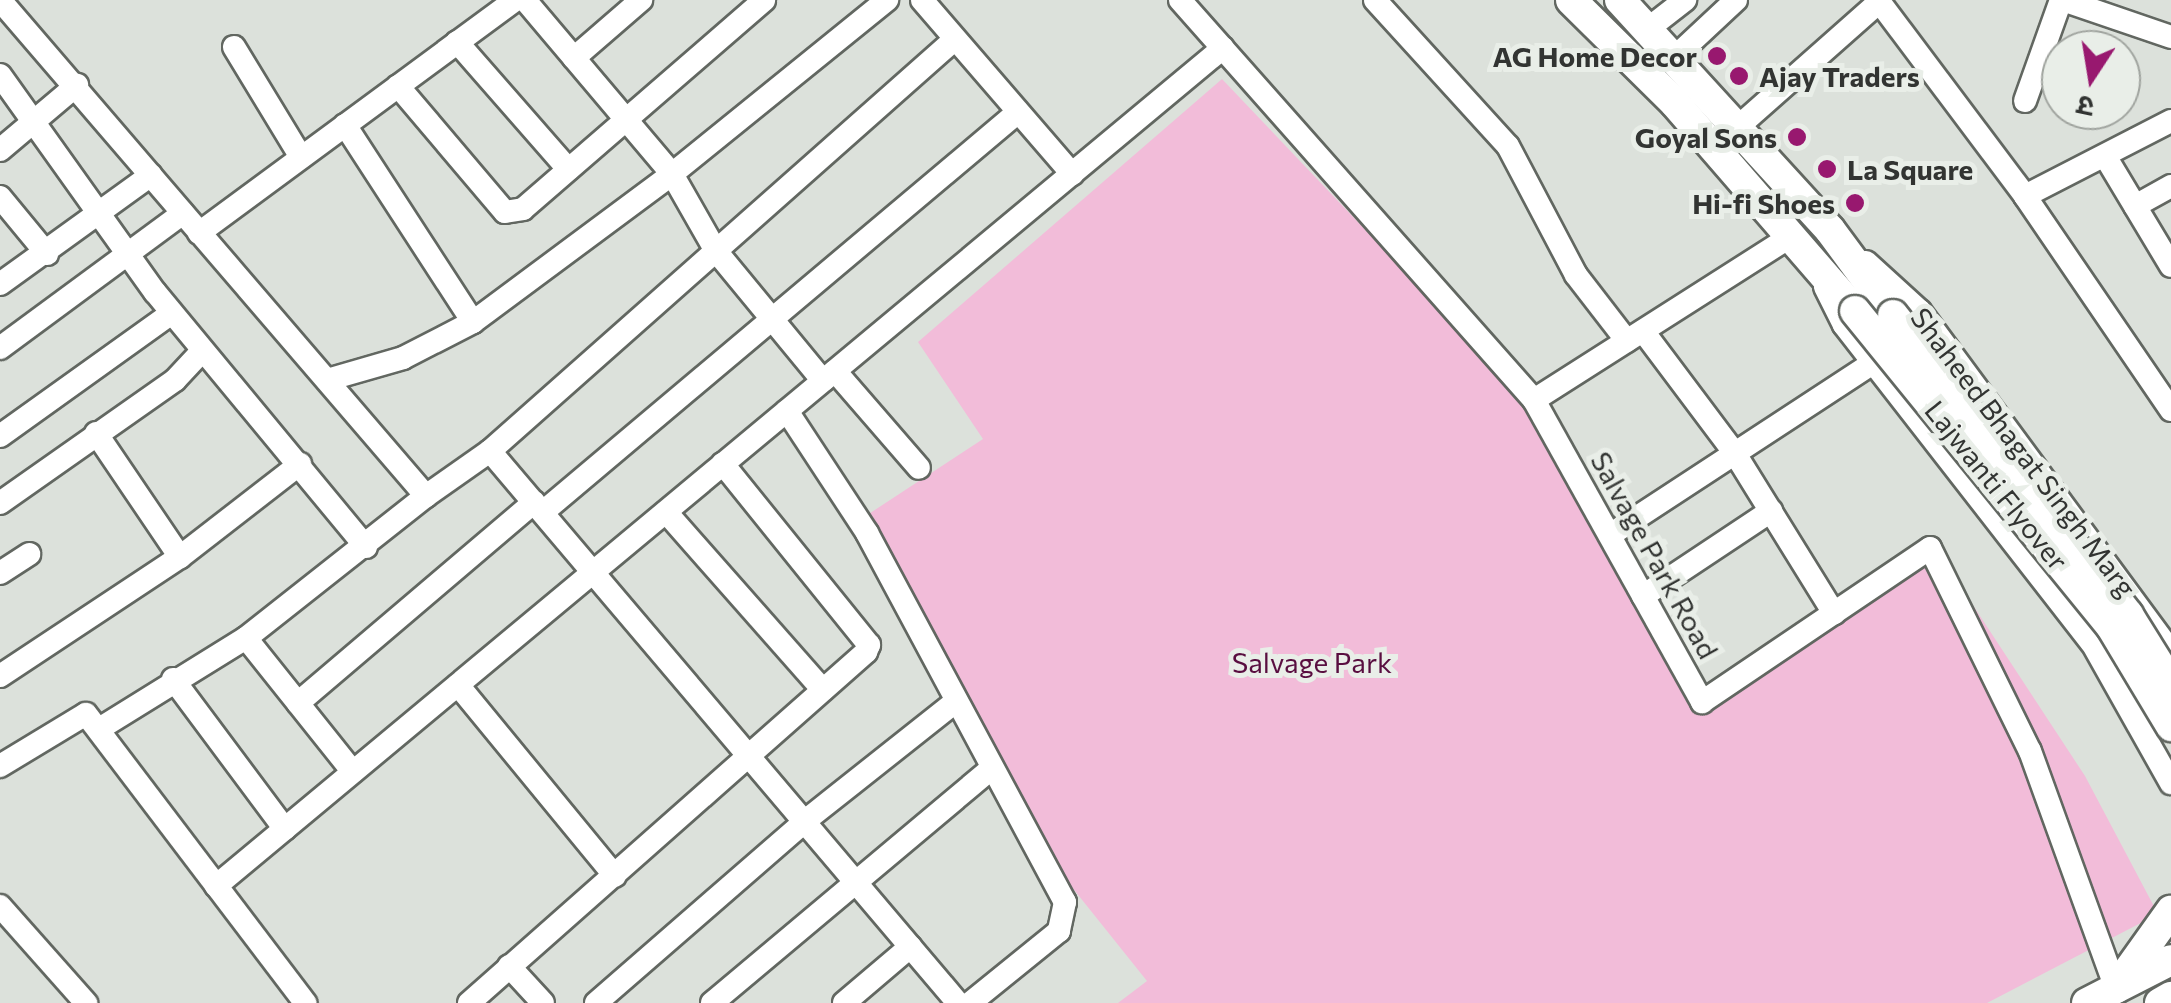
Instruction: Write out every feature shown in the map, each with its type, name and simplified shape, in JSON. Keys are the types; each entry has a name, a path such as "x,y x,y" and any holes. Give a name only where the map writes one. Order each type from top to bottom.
{"main road":[{"name":"Shaheed Bhagat Singh Marg","path":"1572,0 1811,239"},
{"name":"Shaheed Bhagat Singh Marg","path":"1620,0 1663,11 1676,56 1739,126 1811,239"},
{"name":"Lajwanti Flyover","path":"1811,239 1855,311 2111,626 2171,726"},
{"name":"Lajwanti Flyover","path":"1811,239 1893,315 2128,615 2171,684"},
{"path":"2116,988 2171,911"},
{"path":"2087,1003 2171,960"},
{"path":"2160,1003 2171,997"}],"street":[{"path":"0,0 77,85 426,496"},
{"path":"199,233 515,0"},
{"path":"525,0 672,174 716,250 771,318 919,468"},
{"path":"574,58 641,0"},
{"path":"398,86 506,212 522,209 764,0"},
{"path":"327,380 402,358 472,322 672,174 888,0"},
{"path":"922,0 1072,174"},
{"name":"Salvage Park Road","path":"1180,0 1534,400 1702,702 1930,548 2030,750 2116,988"},
{"path":"1375,0 1508,146 1576,275 1635,336 1734,452 1834,613"},
{"path":"1676,56 1736,0"},
{"path":"2025,102 2062,0 2171,37"},
{"path":"1739,126 1878,1 2025,196 2171,410"},
{"path":"99,729 174,679 246,638 426,496 490,451 955,38"},
{"path":"458,42 568,169"},
{"path":"234,46 301,157"},
{"path":"216,886 1224,48"},
{"path":"0,76 172,313 366,546"},
{"path":"0,150 77,85"},
{"path":"298,703 1018,112"},
{"path":"2025,196 2171,121"},
{"path":"345,125 472,322"},
{"path":"2105,156 2171,266"},
{"path":"0,284 151,175"},
{"path":"2135,206 2171,186"},
{"path":"0,197 46,254"},
{"path":"0,348 182,213"},
{"path":"1534,400 1635,336 1811,239 1844,325 2092,643 2171,783"},
{"name":"Shaheed Bhagat Singh Marg","path":"1811,239 1920,311 2171,651"},
{"path":"0,436 172,313"},
{"path":"0,503 174,380 202,351"},
{"path":"1610,535 1873,363"},
{"path":"787,411 867,532 990,770 1064,902 1066,918 1059,931 970,1003"},
{"path":"96,433 180,557"},
{"path":"490,451 958,1003"},
{"path":"0,676 180,557 300,464"},
{"path":"469,1003 868,646 723,464"},
{"path":"1643,596 1771,511"},
{"path":"666,512 823,690"},
{"path":"0,573 29,554"},
{"path":"2092,643 2115,647 2142,628 2140,605"},
{"path":"246,638 352,772"},
{"path":"174,679 285,828"},
{"path":"458,684 615,876"},
{"path":"596,1003 805,821 955,702"},
{"path":"0,766 86,714 305,1003"},
{"path":"712,1003 990,770"},
{"path":"0,906 86,1003"},
{"path":"844,1003 910,946"},
{"path":"509,966 543,1003"}],"green space":[{"name":"Salvage Park","path":"1222,79 1531,404 1570,457 1712,695 1938,552 2085,776 2158,914 1987,1003 1118,1003 1147,981 1047,856 855,523 983,439 918,342"}],"place":[{"name":"AG Home Decor","path":"1717,56"},
{"name":"Ajay Traders","path":"1739,76"},
{"name":"Goyal Sons","path":"1797,137"},
{"name":"La Square","path":"1827,169"},
{"name":"Hi-fi Shoes","path":"1855,203"}]}
